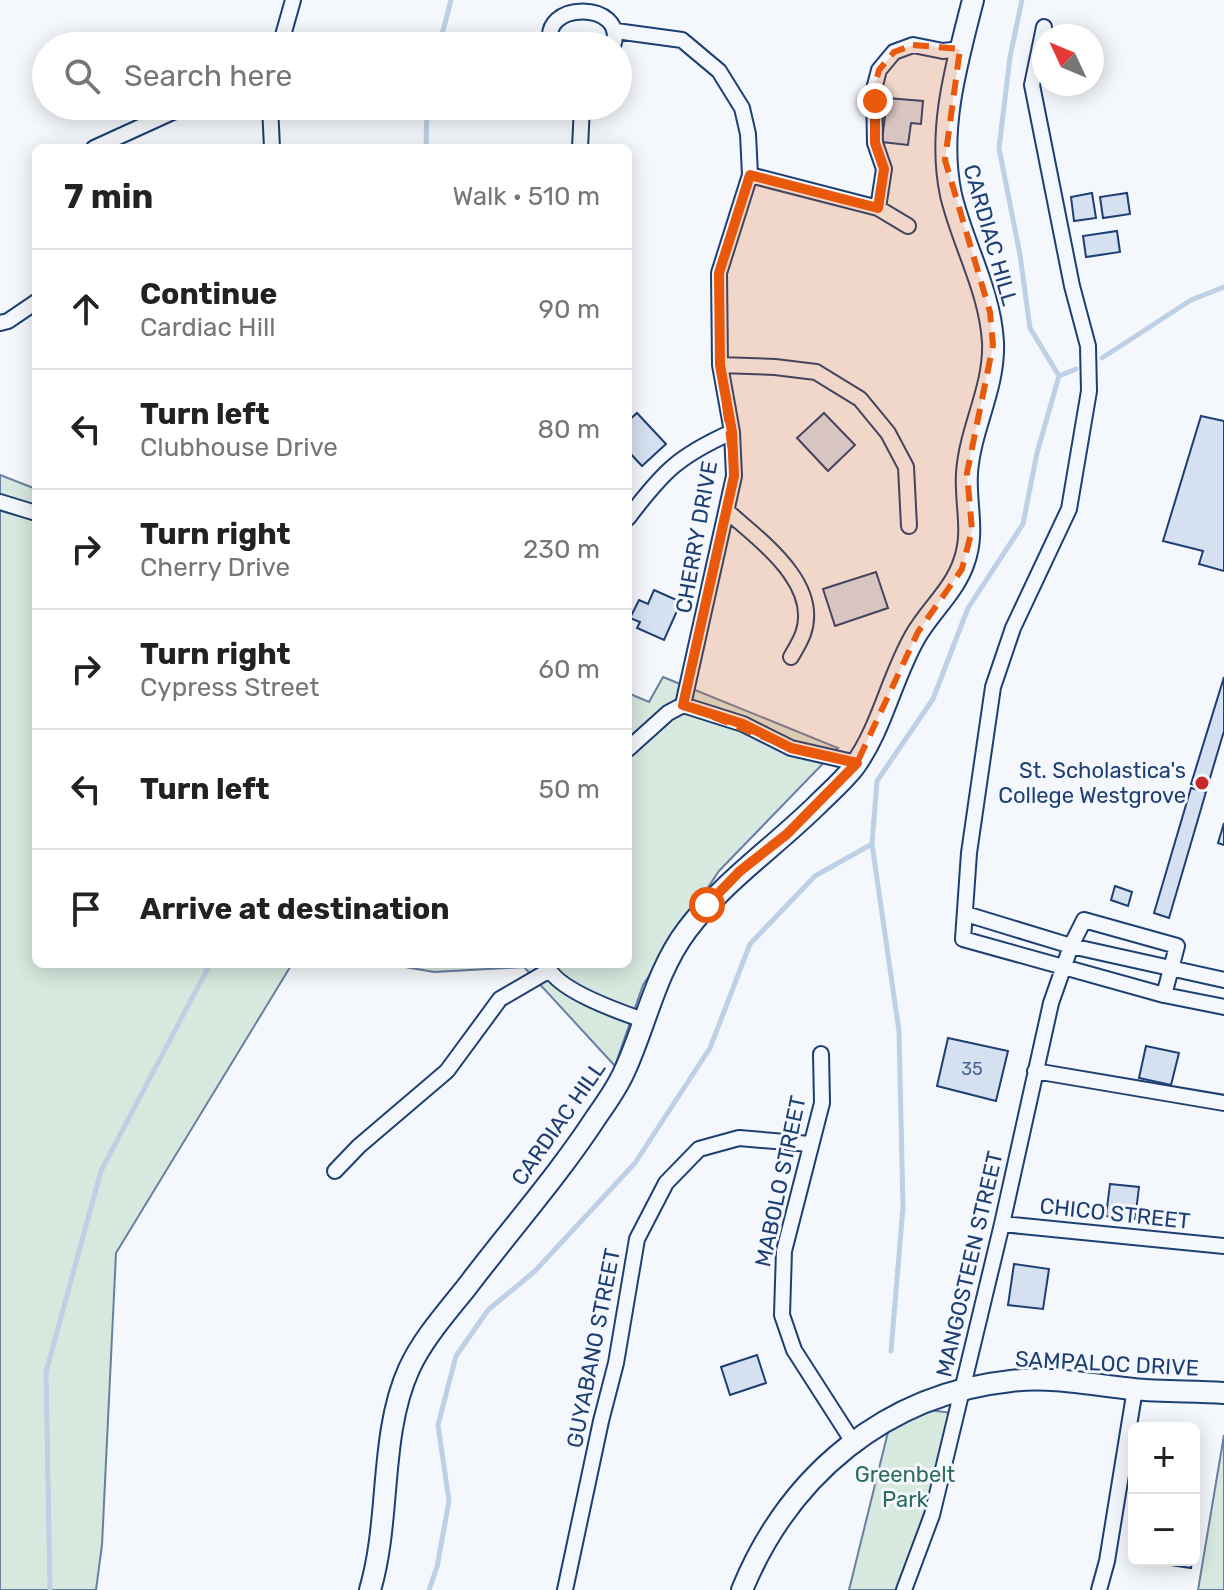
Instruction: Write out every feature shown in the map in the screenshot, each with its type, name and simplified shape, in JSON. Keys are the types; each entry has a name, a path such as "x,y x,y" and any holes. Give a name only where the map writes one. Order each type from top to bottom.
{"main road":[{"name":"CARDIAC HILL","path":"370,1590 384,1531 396,1409 409,1368 435,1328 596,1119 624,1072 666,966 683,935 740,871 787,834 857,763 871,740 899,666 918,632 962,569 972,530 967,473 973,439 991,378 993,345 990,312 952,197 945,160 947,121 960,49 973,0"},
{"name":"SAMPALOC DRIVE","path":"742,1590 769,1534 797,1496 827,1464 853,1442 922,1401 962,1389 1013,1380 1224,1393"}],"street":[{"path":"284,32 293,0"},
{"path":"551,32 554,18 562,9 578,1 597,2 607,12 612,32"},
{"name":"CHERRY DRIVE","path":"632,39 682,40 719,71 742,108 748,134 750,175 719,273 720,365 732,432 734,476 683,705"},
{"path":"878,208 884,169 875,143 874,89 879,70 894,52 913,45 943,51 960,49"},
{"path":"1034,96 1072,286 1088,346 1089,391 1069,509 1013,628 993,687 969,853 963,939 1063,969 1224,1007"},
{"path":"103,144 155,120"},
{"path":"271,120 272,144"},
{"path":"580,144 581,120"},
{"path":"750,175 878,208 908,226"},
{"path":"0,323 32,305"},
{"path":"720,365 816,372 860,399 888,433 906,467 909,526"},
{"path":"632,513 660,476 697,448 732,432"},
{"path":"0,502 32,512"},
{"path":"727,511 768,547 802,593 806,618 803,634 791,657"},
{"path":"632,745 668,713 683,705 743,724 791,748 857,763"},
{"path":"966,914 1071,946 1224,980"},
{"path":"1071,946 1084,920 1177,946 1164,995"},
{"name":"MANGOSTEEN STREET","path":"904,1590 932,1515 1051,1003 1071,946"},
{"path":"335,1171 359,1146 447,1071 500,999 548,968 569,987 612,1009 643,1020"},
{"name":"MABOLO STREET","path":"821,1054 822,1103 784,1251 782,1315 794,1350 853,1442"},
{"path":"1035,1071 1224,1103"},
{"name":"GUYABANO STREET","path":"565,1590 616,1363 637,1239 666,1183 699,1149 739,1138 810,1144"},
{"name":"CHICO STREET","path":"1002,1224 1224,1246"},
{"path":"1099,1590 1107,1561 1135,1389"}],"highlighted area":[{"path":"913,45 960,49 945,160 990,312 993,345 967,473 972,530 962,569 918,632 857,763 791,748 683,705 734,476 720,365 719,273 750,175 880,209 884,169 875,143 874,89 879,70 894,52"}],"green space":[{"path":"0,475 32,487 32,968 290,968 116,1253 102,1545 96,1590 0,1590"},
{"path":"663,677 838,748 719,871 643,985 615,1066 525,968 632,968 632,695 649,702"},
{"path":"411,968 506,968 434,972"},
{"name":"Greenbelt Park","path":"922,1409 952,1413 928,1515 899,1590 849,1590 890,1424"},
{"path":"1224,1435 1224,1590 1198,1590"}],"building":[{"path":"887,98 923,101 921,124 911,123 908,145 882,142"},
{"path":"1092,193 1096,218 1074,221 1071,197"},
{"path":"1127,193 1130,214 1103,218 1100,197"},
{"path":"1117,231 1120,252 1086,257 1083,236"},
{"path":"637,413 666,444 642,466 632,455 632,417"},
{"path":"824,413 855,445 828,471 797,438"},
{"path":"1201,416 1224,421 1224,571 1199,564 1203,551 1163,541"},
{"path":"876,572 888,608 835,626 823,589"},
{"path":"654,590 681,602 664,640 637,628 640,622 632,619 639,600 648,604"},
{"path":"1224,677 1224,731 1207,788 1191,784"},
{"path":"1191,788 1206,792 1169,918 1154,913"},
{"path":"1224,823 1224,845 1218,843"},
{"path":"1115,886 1132,892 1128,906 1111,900"},
{"path":"948,1038 1008,1051 996,1101 937,1086"},
{"path":"1146,1046 1179,1053 1171,1085 1139,1078"},
{"path":"1110,1184 1139,1187 1135,1219 1106,1216"},
{"path":"1014,1264 1049,1269 1043,1309 1008,1305"},
{"path":"757,1355 766,1383 730,1395 721,1367"}],"waterway":[{"path":"443,32 451,0"},
{"path":"891,1351 903,1207 899,1031 872,844 877,781 933,699 968,608 1023,524 1037,453 1059,376 1030,328 1020,255 999,148 1010,57 1022,0"},
{"path":"426,144 427,120"},
{"path":"1102,358 1191,300 1224,287"},
{"path":"1059,376 1076,369"},
{"path":"429,1590 437,1567 449,1501 438,1425 456,1356 488,1310 535,1271 635,1163 710,1048 750,944 815,876 872,844"},
{"path":"50,1590 46,1372 101,1171 208,968"}],"place":[{"name":"St. Scholastica's College Westgrove","path":"1202,783"}],"route":[{"path":"707,905 740,871 787,834 857,763 791,748 743,724 683,705 734,476 732,432 720,365 719,273 750,175 878,208 884,169 875,143 875,101"}]}
